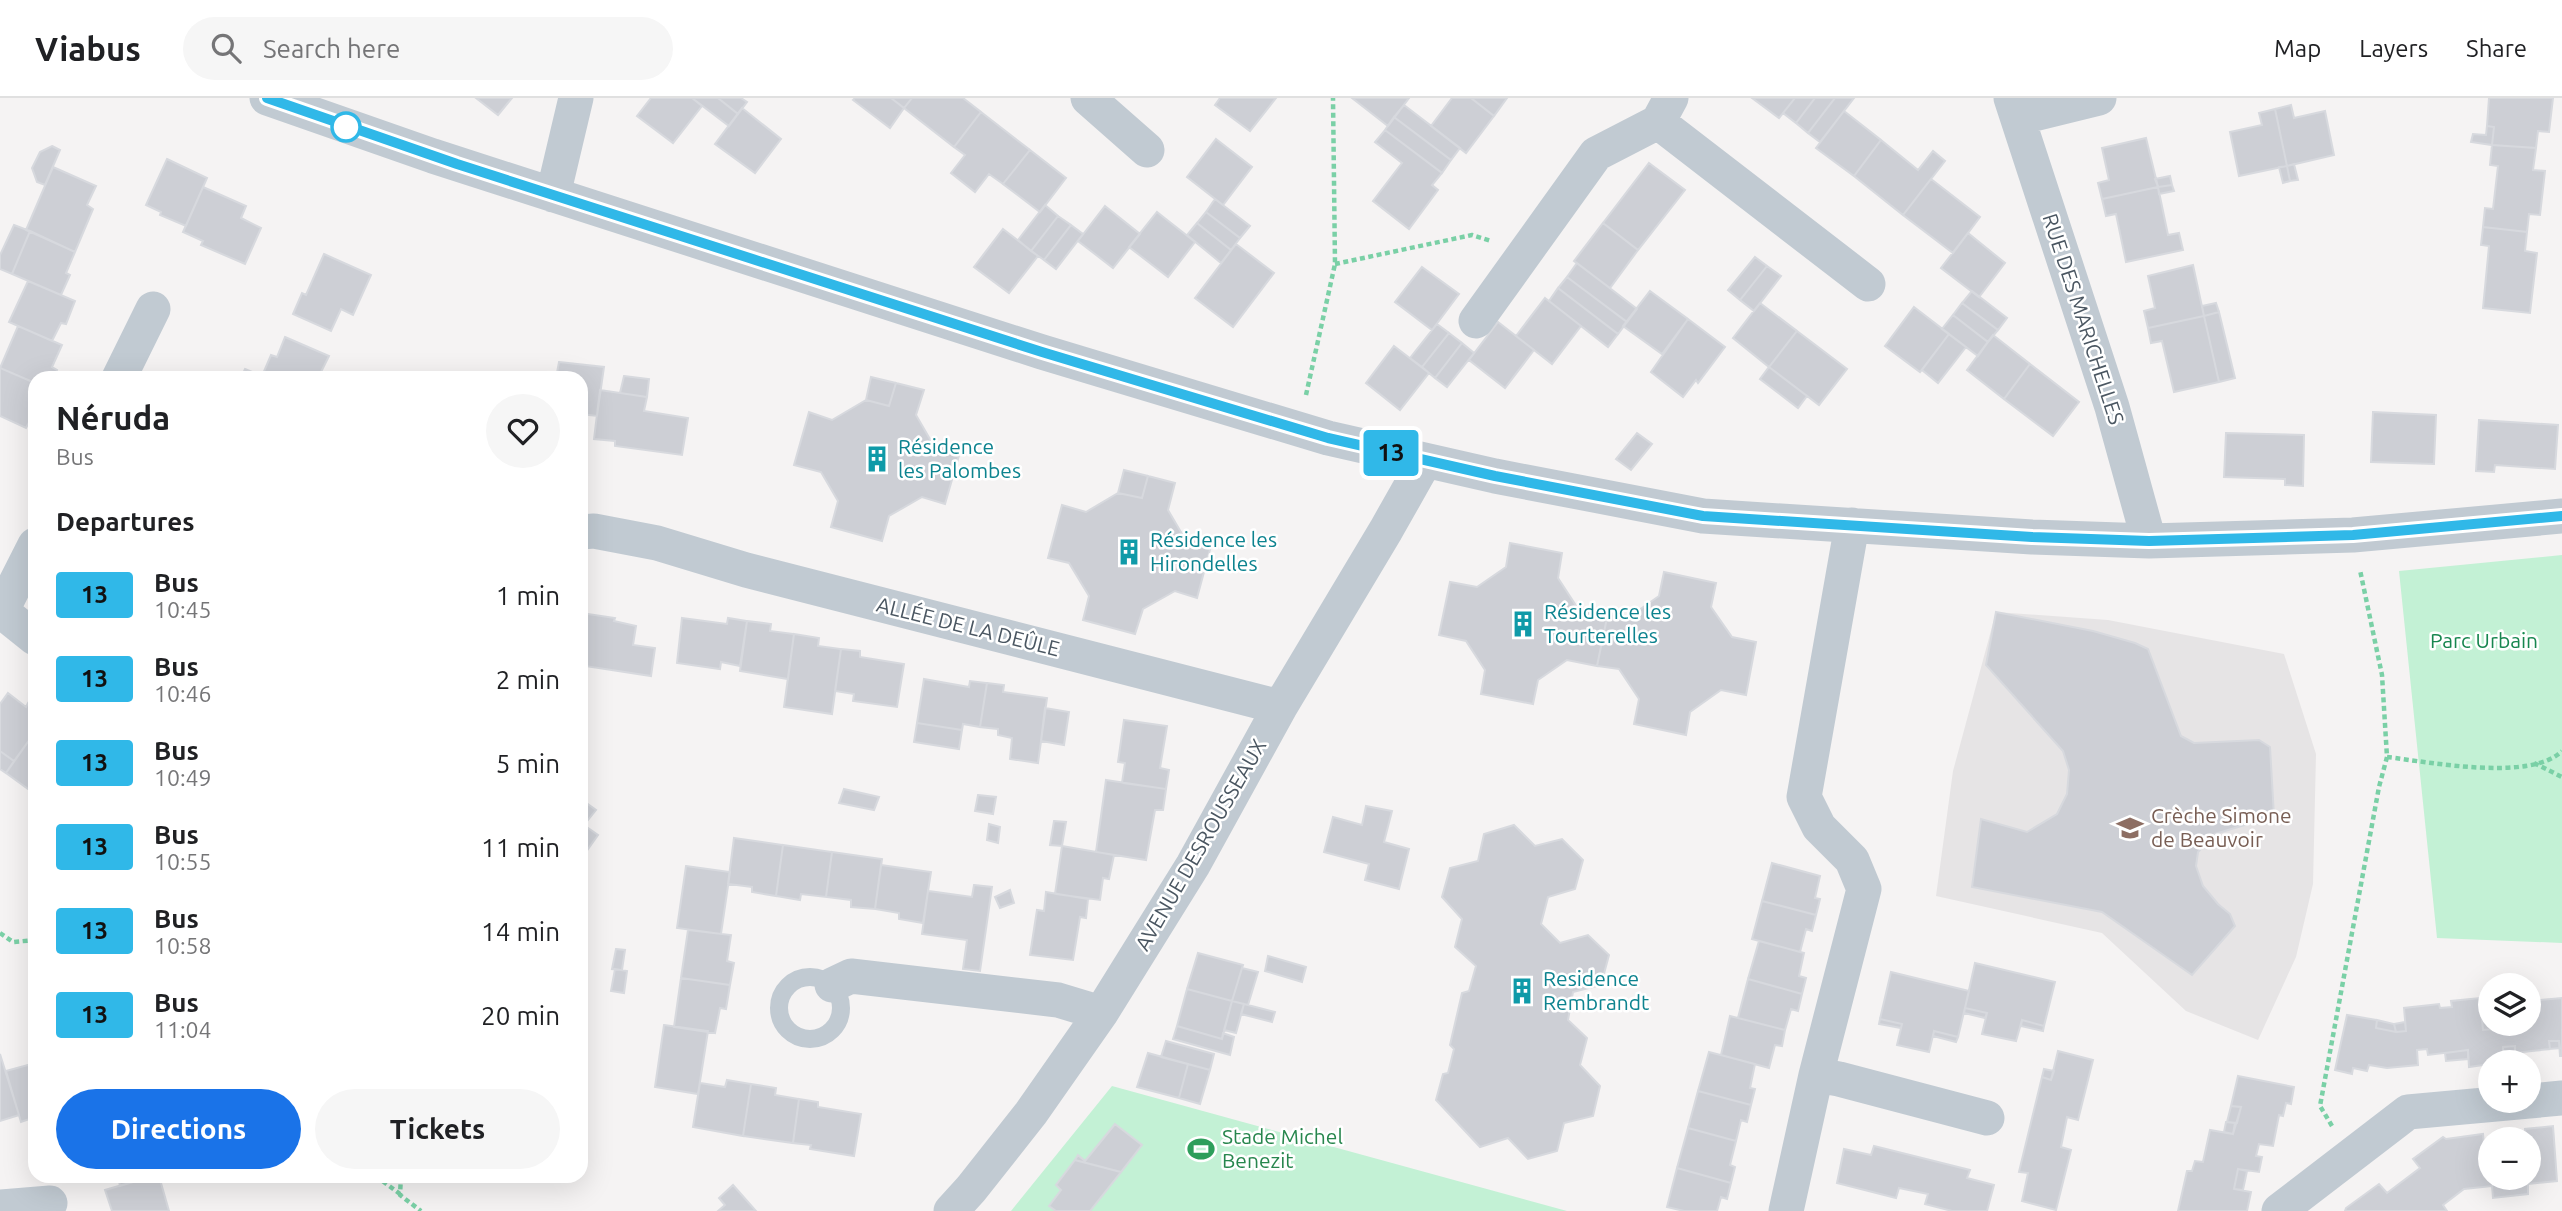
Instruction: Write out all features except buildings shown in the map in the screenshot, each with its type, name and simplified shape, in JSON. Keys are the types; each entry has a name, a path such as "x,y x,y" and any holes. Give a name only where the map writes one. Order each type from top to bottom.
{"street":[{"path":"267,98 553,195 1042,352 1328,438 1424,461 1703,516 2032,537 2149,541 2353,535 2562,516"},
{"path":"553,195 576,98"},
{"path":"1088,98 1147,150"},
{"path":"2015,108 2099,98"},
{"name":"RUE DES MARICHELLES","path":"2015,108 2112,407 2149,541"},
{"path":"1476,321 1596,154 1665,110 1868,284"},
{"path":"122,371 153,309"},
{"name":"AVENUE DESROUSSEAUX","path":"951,1211 1031,1112 1101,1013 1193,865 1280,707 1424,461"},
{"path":"1786,1211 1816,1075 1864,889 1852,860 1819,827 1804,797 1852,525"},
{"name":"ALLÉE DE LA DEÛLE","path":"588,531 657,543 746,570 1280,707"},
{"path":"28,558 1,610 28,632"},
{"path":"832,985 851,976 1058,1000 1101,1013"},
{"path":"1816,1075 1987,1118"},
{"path":"2541,1100 2562,1098"},
{"path":"2279,1211 2408,1112 2478,1106"},
{"path":"0,1207 50,1203"}],"path":[{"path":"1328,438 1304,404 1335,264 1333,98"},
{"path":"1335,264 1472,235 1527,252"},
{"path":"2350,1157 2320,1106 2379,787 2387,757 2382,675 2353,535"},
{"path":"2387,757 2504,770 2555,758 2562,751"},
{"path":"2533,763 2562,777"},
{"path":"0,933 13,942 28,941"},
{"path":"385,1183 421,1211"},
{"path":"400,1195 401,1183"}],"shaded area":[{"name":"Crèche Simone de Beauvoir","path":"1996,612 2108,620 2284,654 2316,754 2313,884 2296,957 2258,1040 2186,1011 2102,933 1936,896 1953,771"}],"green space":[{"name":"Parc Urbain","path":"2562,555 2562,943 2437,938 2399,571"},
{"name":"Stade Michel Benezit","path":"1112,1086 1567,1211 1011,1211"}],"bus line":[{"name":"13","path":"267,98 457,164 1042,352 1328,438 1495,476 1703,516 2032,537 2149,541 2353,535 2562,516"}],"place":[{"name":"Résidence les Palombes","path":"877,459"},
{"name":"Résidence les Hirondelles","path":"1129,552"},
{"name":"Résidence les Tourterelles","path":"1523,624"},
{"name":"Crèche Simone de Beauvoir","path":"2130,828"},
{"name":"Residence Rembrandt","path":"1522,991"},
{"name":"Stade Michel Benezit","path":"1201,1149"}]}
